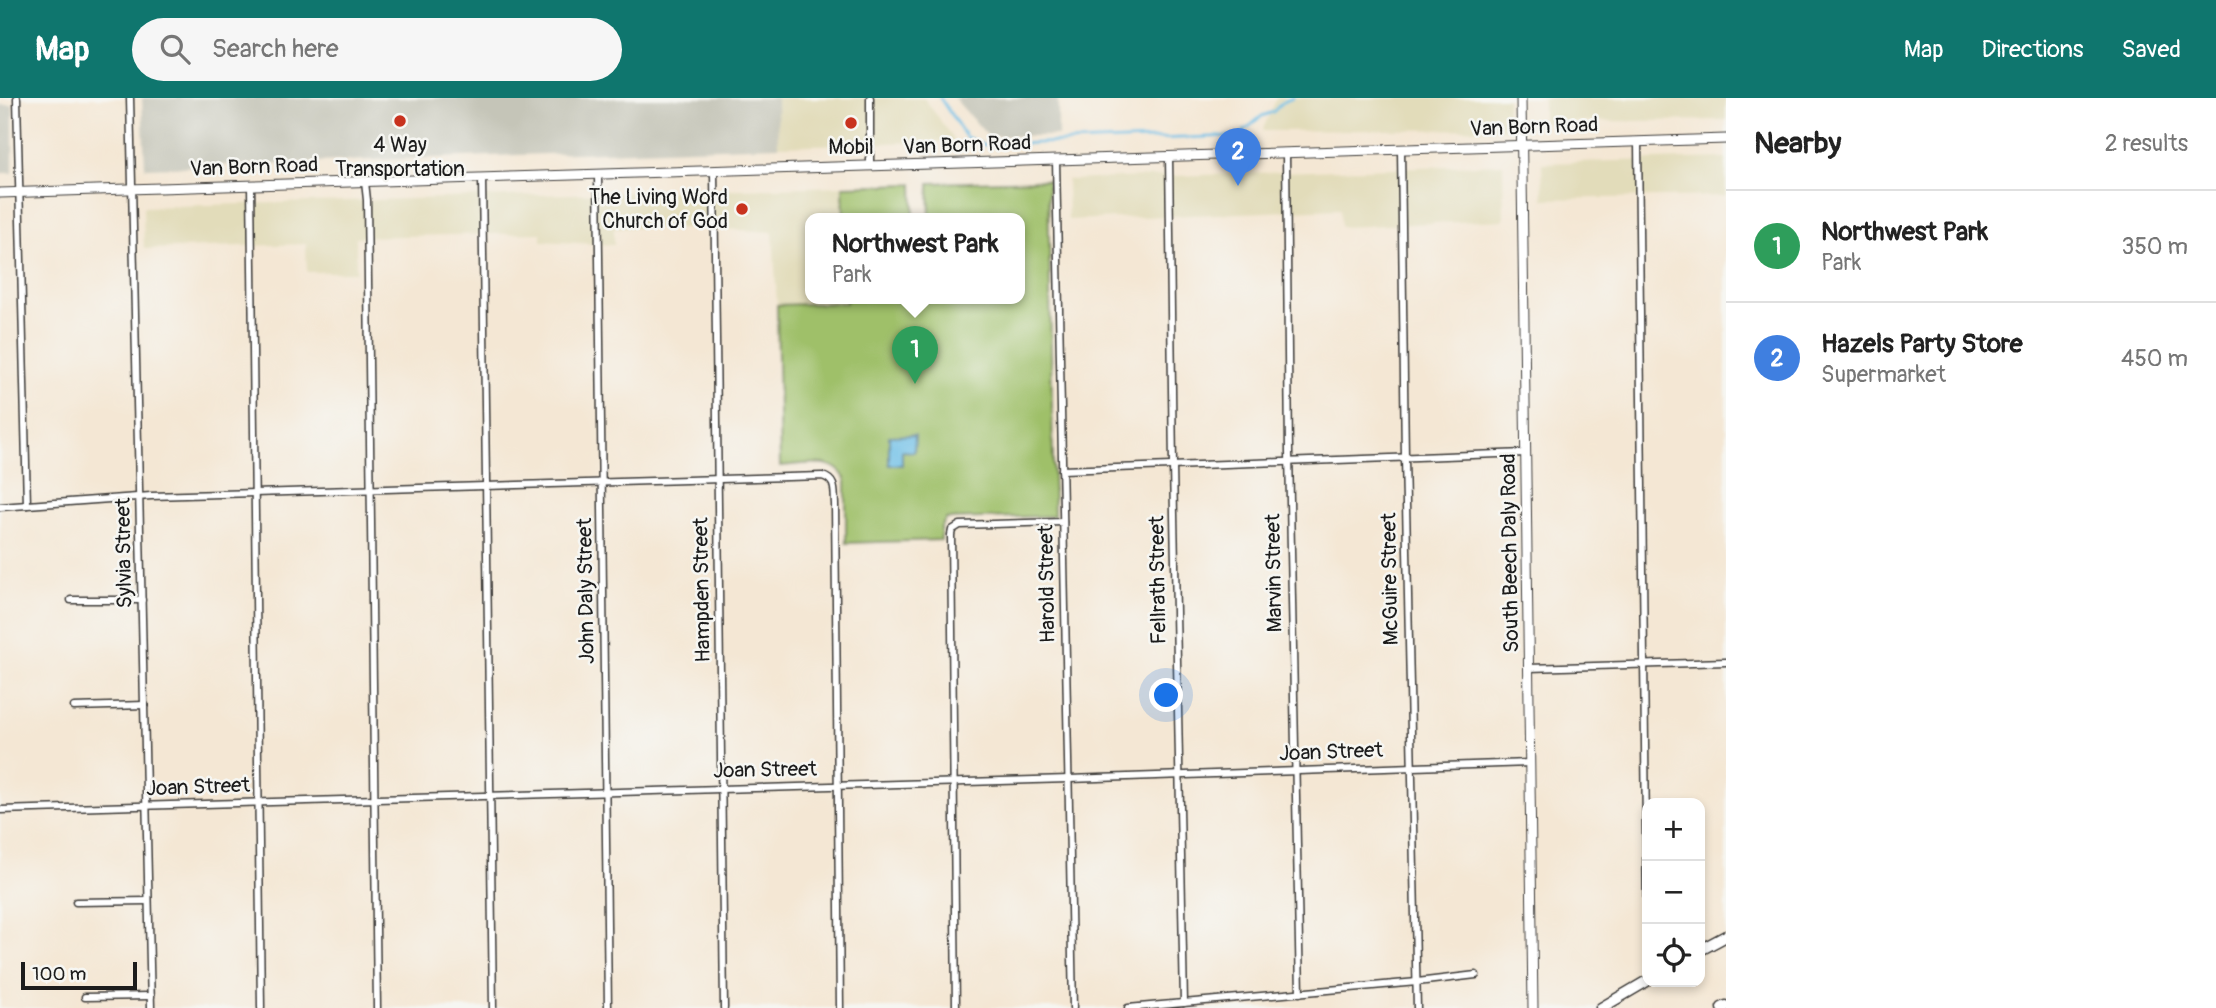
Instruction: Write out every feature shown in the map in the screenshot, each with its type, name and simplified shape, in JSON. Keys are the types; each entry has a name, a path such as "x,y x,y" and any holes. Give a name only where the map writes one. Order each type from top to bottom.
{"highway":[{"path":"1705,947 1726,936"},
{"path":"1601,1008 1642,984"}],"main road":[{"name":"South Beech Daly Road","path":"1521,98 1533,1008"},
{"name":"Van Born Road","path":"0,193 1726,139"}],"street":[{"path":"18,98 27,505"},
{"name":"Sylvia Street","path":"130,98 151,1008"},
{"path":"870,98 870,166"},
{"path":"1638,142 1646,861"},
{"name":"McGuire Street","path":"1401,149 1417,1008"},
{"name":"Marvin Street","path":"1286,153 1289,462 1300,993"},
{"name":"Fellrath Street","path":"1169,156 1184,1003"},
{"name":"Harold Street","path":"1056,160 1073,1008"},
{"name":"Hampden Street","path":"715,171 724,1008"},
{"name":"John Daly Street","path":"598,174 608,1008"},
{"path":"482,178 493,1008"},
{"path":"365,182 377,1008"},
{"path":"251,185 261,1008"},
{"path":"1062,470 1526,453"},
{"path":"0,508 140,496 822,476 831,480 834,484 835,504 840,1008"},
{"path":"956,1008 951,535 960,525 1063,522"},
{"path":"71,600 142,600"},
{"path":"1529,668 1726,662"},
{"path":"74,707 145,705"},
{"name":"Joan Street","path":"0,810 1530,763"},
{"path":"76,902 148,901"},
{"path":"1128,1008 1476,975"},
{"path":"85,997 151,996"}],"shaded area":[{"path":"142,98 777,98 778,146 145,168"},
{"path":"777,98 924,98 955,141 778,146"},
{"path":"954,98 1058,98 1058,136 988,136"},
{"path":"1277,98 1507,98 1507,129 1262,131"},
{"path":"1543,98 1726,98 1726,120 1543,122"},
{"path":"0,105 13,105 13,173 0,173"},
{"path":"1726,158 1726,196 1543,199 1542,163"},
{"path":"1503,164 1504,220 1341,227 1340,209 1068,220 1067,180"},
{"path":"843,186 844,213 805,213 805,304 812,304 777,305 773,232 707,228 614,228 614,245 541,241 541,233 356,237 356,272 307,272 306,244 144,249 143,207"}],"green space":[{"path":"1048,180 1054,516 946,519 941,527 941,540 846,543 846,481 841,473 835,468 818,463 780,466 777,305 1025,304 1025,213 930,213 929,183"},
{"path":"913,184 914,213 844,213 843,186"}],"water":[{"path":"915,435 914,452 902,451 902,465 889,465 889,436"}],"waterway":[{"path":"940,98 966,137 985,145 1238,136 1262,116 1293,98"}],"place":[{"name":"4 Way Transportation","path":"400,121"},
{"name":"Mobil","path":"851,123"},
{"name":"Hazels Party Store","path":"1238,186"},
{"name":"The Living Word Church of God","path":"742,209"},
{"name":"Northwest Park","path":"915,384"}]}
